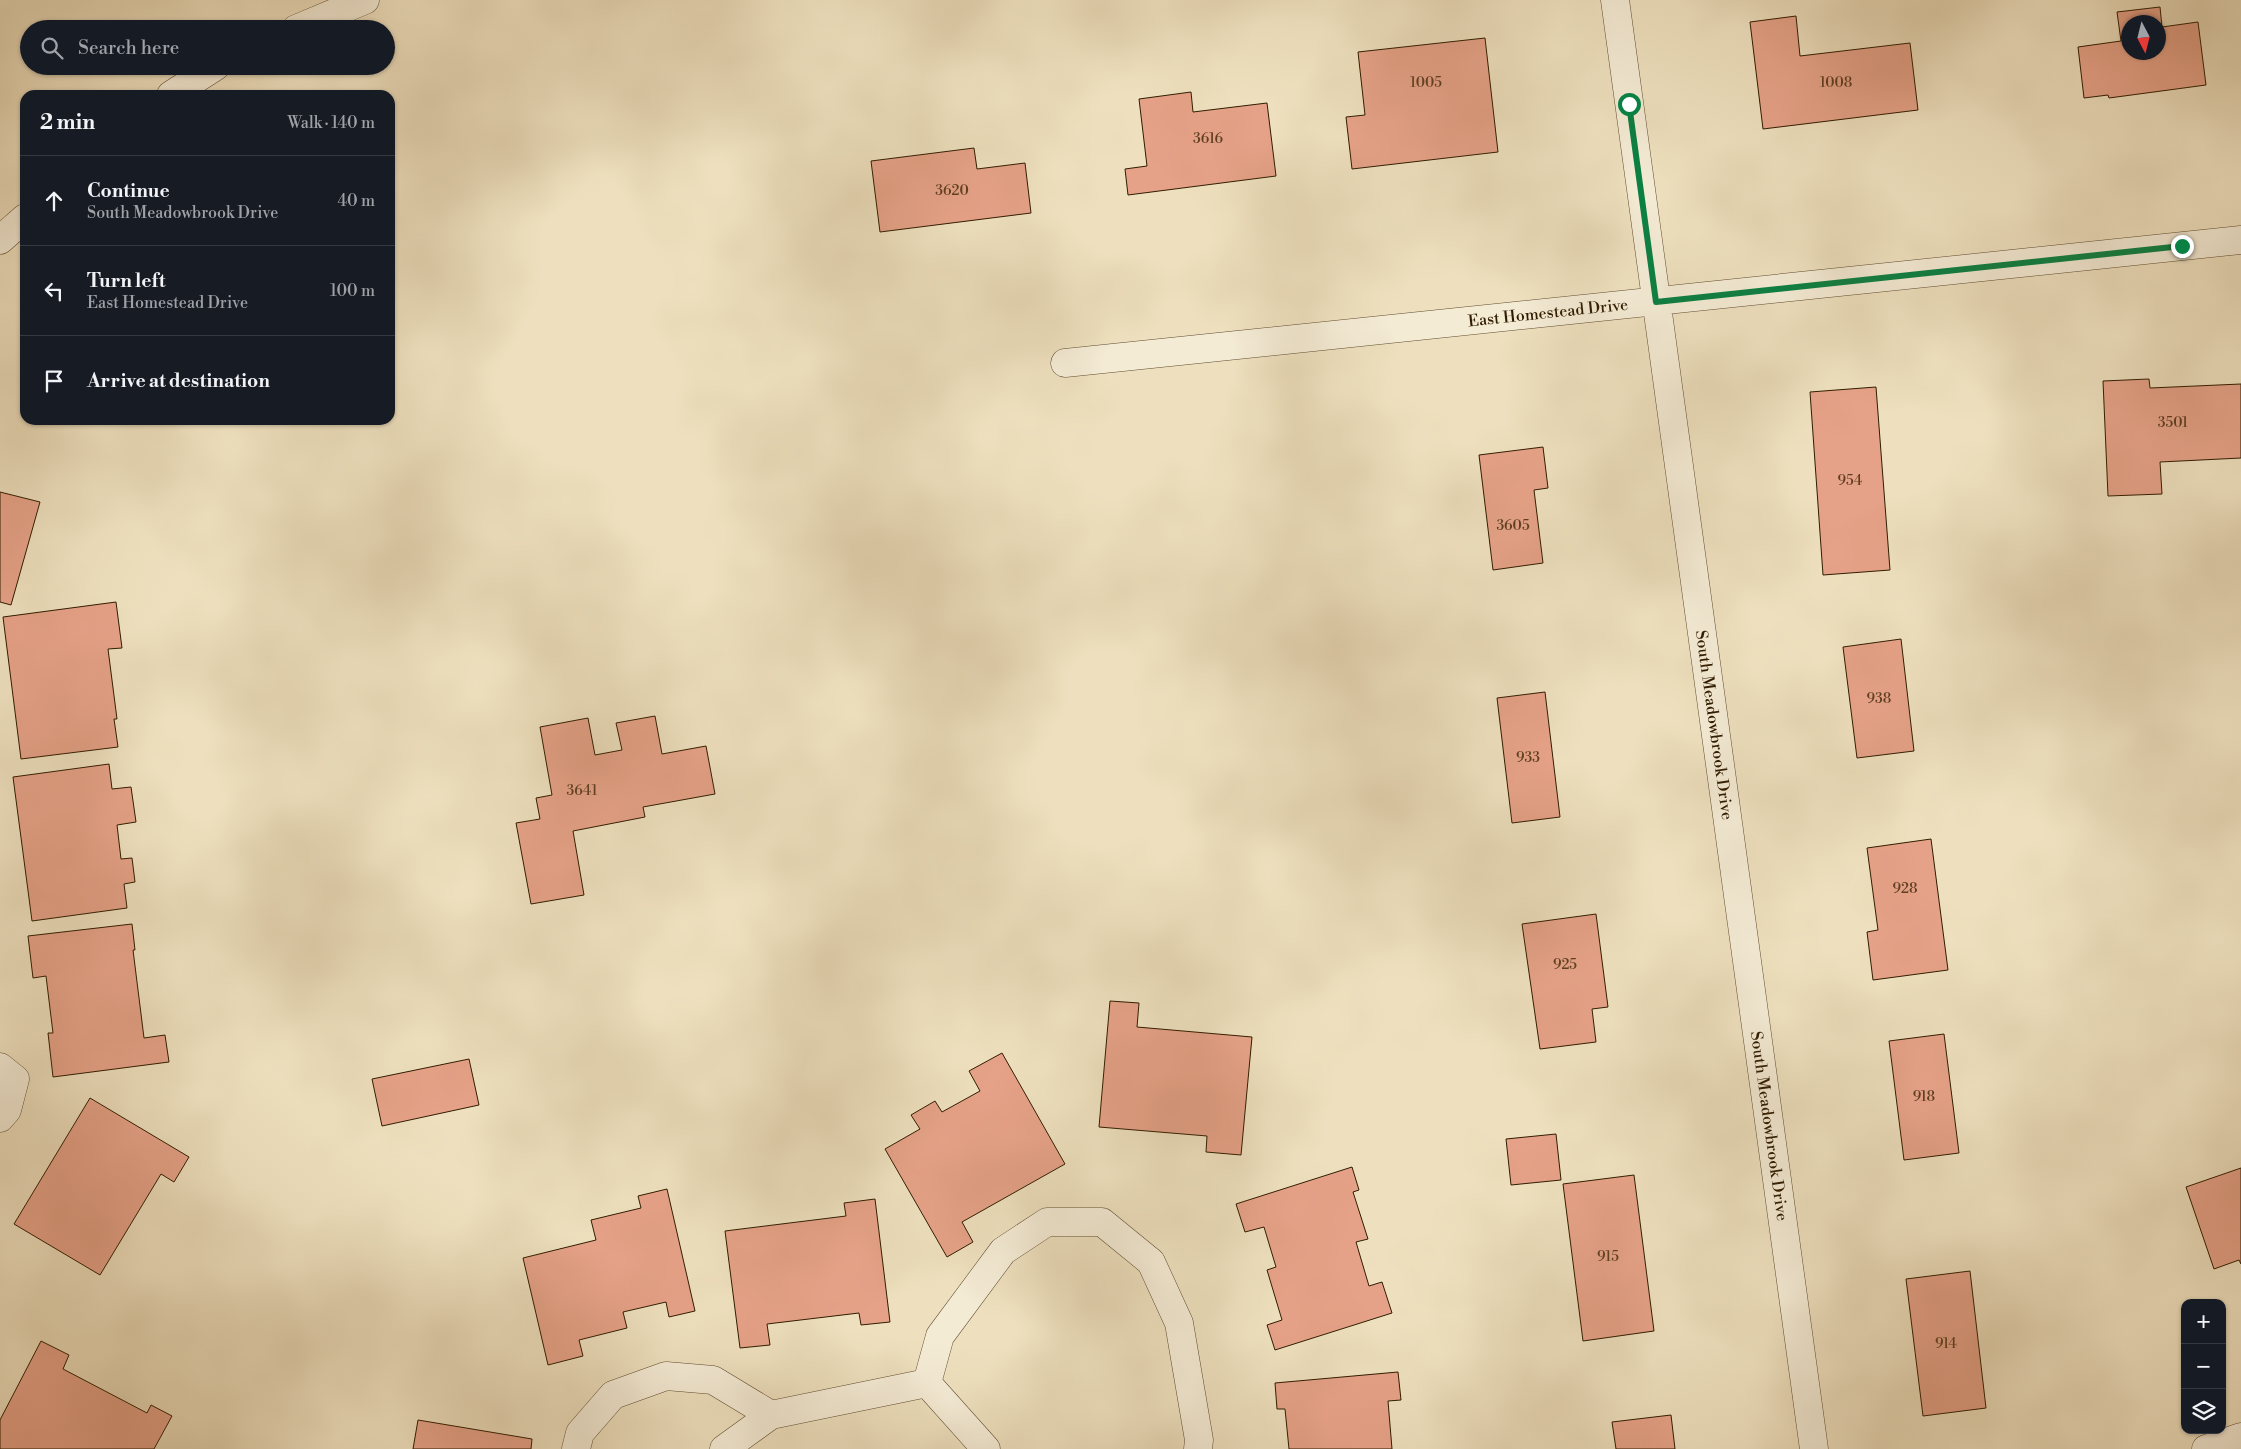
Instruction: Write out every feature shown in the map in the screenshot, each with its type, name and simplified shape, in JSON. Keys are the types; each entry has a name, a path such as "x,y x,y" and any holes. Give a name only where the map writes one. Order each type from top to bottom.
{"street":[{"path":"317,20 365,0"},
{"name":"South Meadowbrook Drive","path":"1615,0 1814,1449"},
{"path":"179,90 202,75"},
{"path":"0,240 20,222"},
{"name":"East Homestead Drive","path":"1065,363 2241,240"},
{"path":"0,1067 15,1079 7,1110 0,1118"},
{"path":"927,1383 940,1336 1003,1251 1047,1222 1102,1222 1151,1262 1179,1323 1192,1393 1198,1449"},
{"path":"576,1449 580,1433 613,1395 666,1376 713,1380 771,1415"},
{"path":"724,1449 771,1415 927,1383"},
{"path":"927,1383 986,1449"},
{"path":"2206,1449 2241,1437"}],"building":[{"path":"2160,7 2161,15 2121,15 2121,41 2117,12"},
{"path":"1796,16 1800,56 1910,43 1918,110 1763,129 1750,22"},
{"path":"2198,22 2206,85 2109,98 2108,95 2084,98 2078,47 2121,41 2121,60 2166,60 2166,26"},
{"path":"1485,38 1498,152 1352,169 1346,117 1365,115 1358,52"},
{"path":"1191,92 1193,112 1267,103 1276,176 1128,195 1125,169 1147,166 1139,99"},
{"path":"974,148 977,169 1025,163 1031,213 880,232 871,161"},
{"path":"2149,379 2150,388 2241,384 2241,458 2160,462 2162,494 2108,496 2103,381"},
{"path":"1876,387 1890,570 1823,575 1810,392"},
{"path":"1543,447 1548,488 1534,490 1543,563 1493,570 1479,455"},
{"path":"0,492 40,502 11,605 0,602"},
{"path":"116,602 122,648 108,649 117,719 114,719 118,747 21,759 3,617"},
{"path":"1901,639 1914,751 1857,758 1843,647"},
{"path":"1545,692 1560,817 1512,823 1497,698"},
{"path":"655,716 662,754 706,746 715,794 643,807 645,817 573,831 584,895 531,904 516,823 540,819 536,798 552,795 540,727 588,718 595,755 622,750 616,723"},
{"path":"109,764 112,789 131,787 136,822 117,825 121,859 132,858 135,882 124,884 127,908 32,921 13,777"},
{"path":"1931,839 1948,970 1873,980 1867,932 1878,930 1867,848"},
{"path":"1596,914 1608,1007 1592,1009 1596,1042 1540,1049 1522,924"},
{"path":"132,924 135,950 133,950 144,1038 165,1035 169,1062 53,1077 48,1033 53,1033 46,976 33,978 28,936"},
{"path":"1110,1001 1139,1003 1137,1027 1252,1037 1241,1155 1206,1152 1207,1136 1099,1127"},
{"path":"1944,1034 1959,1153 1904,1160 1889,1041"},
{"path":"1002,1053 1065,1164 962,1222 973,1242 947,1257 885,1149 920,1129 911,1115 935,1101 942,1112 980,1091 969,1071"},
{"path":"469,1059 479,1105 382,1126 372,1079"},
{"path":"90,1098 189,1157 174,1182 161,1174 100,1275 14,1224"},
{"path":"1556,1134 1561,1180 1511,1185 1506,1139"},
{"path":"1352,1167 1359,1190 1353,1192 1368,1239 1356,1242 1369,1286 1382,1282 1392,1313 1275,1350 1267,1325 1282,1320 1267,1270 1276,1267 1264,1227 1245,1232 1236,1204"},
{"path":"2241,1168 2241,1264 2239,1260 2214,1269 2186,1187"},
{"path":"1634,1175 1654,1331 1583,1341 1563,1184"},
{"path":"667,1189 695,1311 669,1317 666,1302 623,1312 627,1328 579,1340 583,1356 548,1365 523,1258 596,1240 591,1220 641,1208 638,1196"},
{"path":"875,1199 890,1322 861,1325 859,1313 767,1324 770,1345 740,1348 725,1231 846,1216 844,1203"},
{"path":"1970,1271 1986,1408 1923,1416 1906,1279"},
{"path":"41,1341 69,1355 63,1369 147,1413 151,1405 172,1416 154,1449 0,1449 0,1420"},
{"path":"1398,1372 1401,1400 1388,1401 1392,1449 1289,1449 1285,1409 1277,1409 1275,1383"},
{"path":"1671,1415 1675,1449 1616,1449 1612,1422"},
{"path":"418,1420 532,1439 531,1449 413,1449"}],"route":[{"path":"1629,104 1656,302 2182,246"}]}
